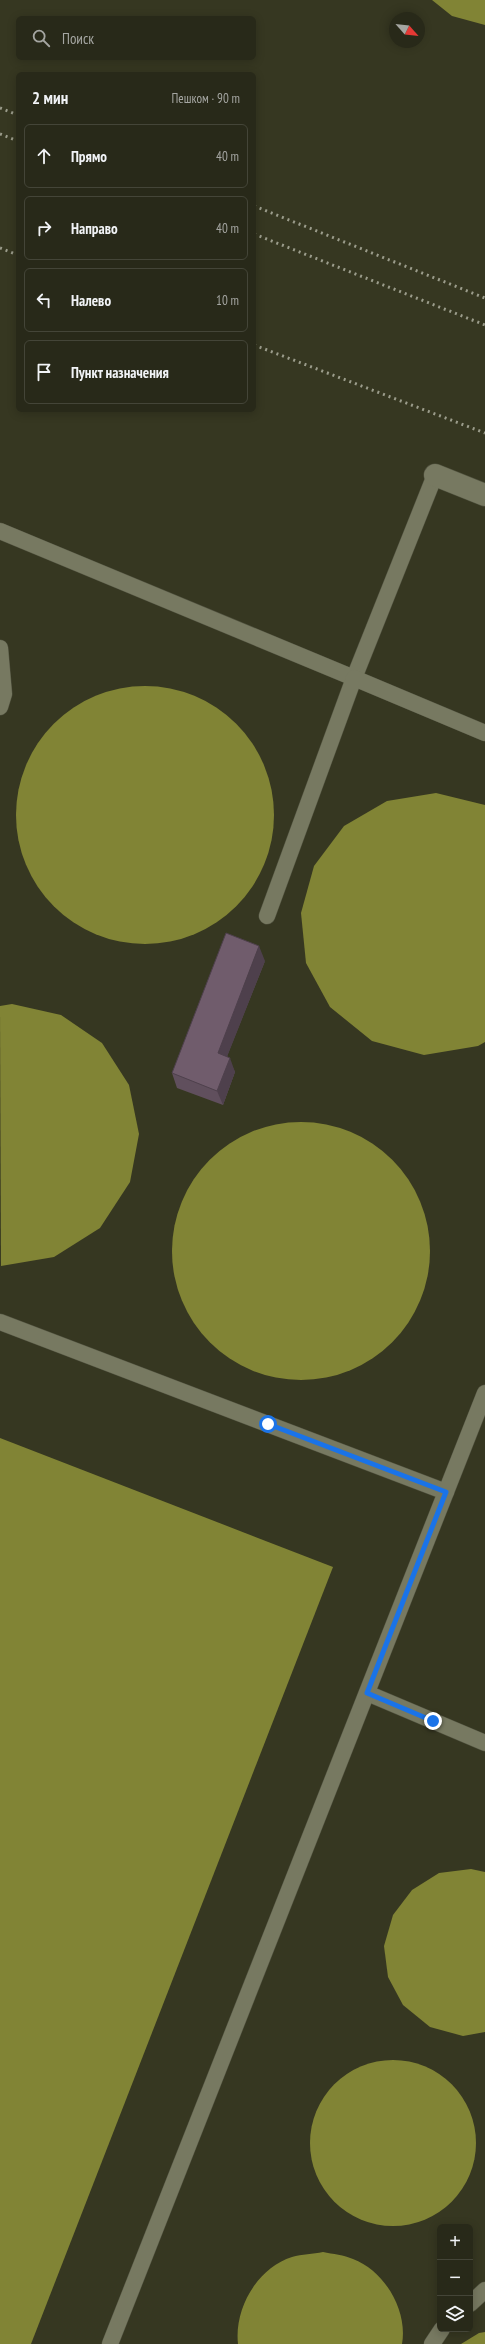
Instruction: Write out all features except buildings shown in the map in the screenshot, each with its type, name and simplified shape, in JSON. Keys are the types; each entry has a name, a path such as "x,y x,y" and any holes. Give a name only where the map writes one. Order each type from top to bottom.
{"street":[{"path":"434,475 485,495"}],"lane":[{"path":"267,916 354,678 434,475"},
{"path":"0,531 485,733"},
{"path":"0,648 4,694 0,706"},
{"path":"0,1322 446,1492"},
{"path":"110,2344 485,1393"},
{"path":"367,1693 485,1743"},
{"path":"473,2301 485,2290"},
{"path":"432,2344 440,2332"}],"shaded area":[{"path":"432,0 485,0 485,25 452,16"},
{"path":"132,686 158,686 183,691 206,701 227,715 245,733 259,754 269,777 274,802 274,828 269,853 259,876 245,897 227,915 206,929 183,939 158,944 132,944 107,939 84,929 63,915 45,897 31,876 21,853 16,828 16,802 21,777 31,754 45,733 63,715 84,701 107,691"},
{"path":"436,793 485,805 485,1042 478,1046 424,1055 372,1041 330,1007 306,963 301,913 314,866 344,826 387,801"},
{"path":"12,1004 61,1015 102,1043 129,1085 139,1134 130,1182 100,1228 54,1257 1,1266 0,1006"},
{"path":"288,1122 314,1122 339,1127 362,1137 383,1151 401,1169 415,1190 425,1213 430,1238 430,1264 425,1289 415,1312 401,1333 383,1351 362,1365 339,1375 314,1380 288,1380 263,1375 240,1365 219,1351 201,1333 187,1312 177,1289 172,1264 172,1238 177,1213 187,1190 201,1169 219,1151 240,1137 263,1127"},
{"path":"0,1438 333,1567 31,2344 0,2344"},
{"path":"471,1869 485,1872 485,2032 463,2036 430,2027 403,2005 388,1977 384,1946 393,1915 412,1890 439,1873"},
{"path":"393,2060 417,2064 432,2070 445,2079 457,2091 466,2104 472,2119 476,2143 472,2167 466,2182 457,2195 445,2207 432,2216 417,2222 393,2226 369,2222 354,2216 341,2207 329,2195 320,2182 314,2167 310,2143 314,2119 320,2104 329,2091 341,2079 354,2070 369,2064"},
{"path":"323,2252 346,2256 353,2259 365,2265 384,2282 398,2306 403,2331 402,2344 238,2344 240,2317 244,2304 258,2280 279,2262 296,2256"},
{"path":"485,2332 485,2344 461,2344 479,2333"}],"railway":[{"path":"0,108 16,114"},
{"path":"0,134 16,140"},
{"path":"256,207 485,298"},
{"path":"256,235 485,325"},
{"path":"0,248 16,254"},
{"path":"256,346 485,433"}],"route":[{"path":"268,1424 446,1492 367,1693 433,1721"}]}
